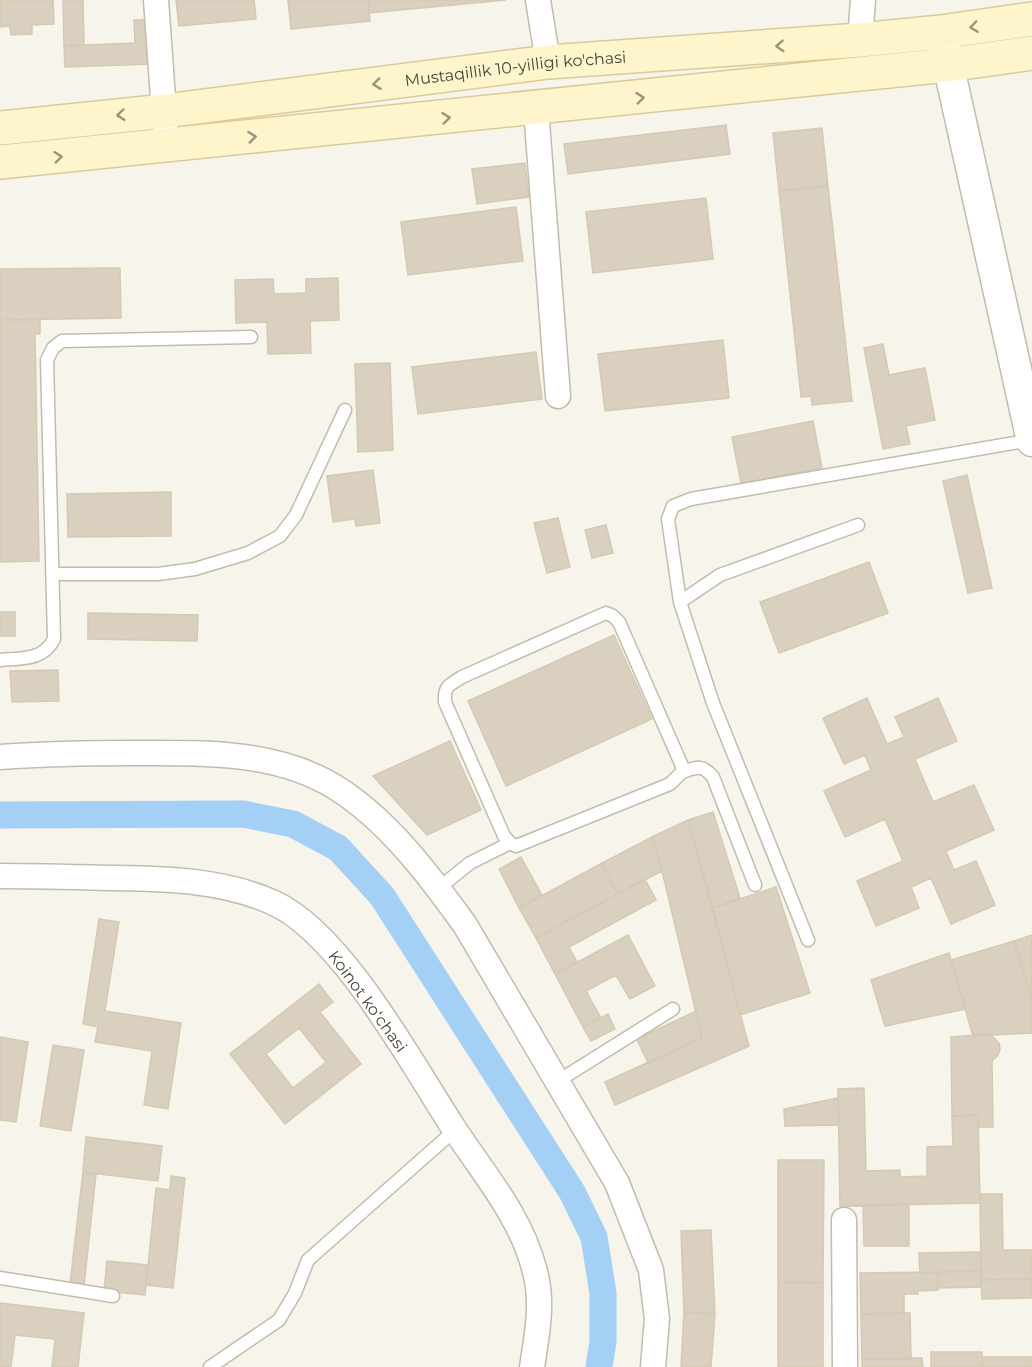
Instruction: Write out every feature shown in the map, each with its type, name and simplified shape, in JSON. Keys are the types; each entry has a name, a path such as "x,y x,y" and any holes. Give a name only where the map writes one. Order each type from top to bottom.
{"main road":[{"name":"Mustaqillik 10-yilligi ko'chasi","path":"0,128 165,111 548,62 860,40 941,32 1032,19"},
{"path":"0,162 536,109 947,65 1032,53"}],"street":[{"path":"156,0 165,111 165,146"},
{"path":"538,0 548,62"},
{"path":"860,40 863,0"},
{"path":"941,32 1032,440"},
{"path":"536,109 558,396"},
{"path":"0,757 57,753 235,755 292,766 335,787 373,816 403,846 465,925 617,1183 651,1270 657,1319 653,1367"},
{"name":"Koinot koʻchasi","path":"0,876 187,880 225,887 275,903 311,928 345,964 382,1017 520,1228 535,1270 540,1314 532,1367"},
{"path":"844,1220 845,1367"}],"lane":[{"path":"0,660 36,656 49,649 54,639 47,360 53,348 62,341 251,336"},
{"path":"52,574 158,574 195,569 248,552 280,536 296,515 345,410"},
{"path":"808,940 713,703 680,602 668,519 673,506 691,500 1032,440"},
{"path":"680,602 720,574 858,525"},
{"path":"682,772 682,766 619,622 606,613 462,677 449,685 444,692 445,702 494,816 510,843 516,846 670,784 682,772 696,767 706,770 713,777 754,885"},
{"path":"438,888 470,863 510,843"},
{"path":"558,1081 673,1009"},
{"path":"210,1367 279,1320 295,1293 308,1260 455,1130"},
{"path":"0,1278 113,1296"}],"building":[{"path":"0,0 53,0 54,24 32,25 32,34 11,35 10,26 0,27"},
{"path":"63,0 83,0 84,45 64,46"},
{"path":"176,0 254,0 256,19 179,26"},
{"path":"288,0 368,0 370,21 291,29"},
{"path":"368,0 506,0 369,13"},
{"path":"134,20 152,20 154,64 65,67 64,46 135,43"},
{"path":"726,125 730,154 568,174 564,144"},
{"path":"822,128 828,186 779,191 773,133"},
{"path":"525,163 529,197 477,204 472,169"},
{"path":"828,186 852,401 812,405 811,396 801,397 779,191"},
{"path":"706,198 713,259 593,273 586,212"},
{"path":"516,207 523,261 408,275 401,222"},
{"path":"120,268 121,318 0,320 0,269"},
{"path":"338,278 339,320 310,321 311,353 268,354 267,322 236,323 235,280 273,279 274,294 306,293 306,279"},
{"path":"0,320 40,320 40,334 35,334 39,561 0,562"},
{"path":"723,340 729,398 605,411 598,354"},
{"path":"883,344 889,375 925,368 935,420 906,426 910,444 883,449 864,348"},
{"path":"536,352 542,399 418,414 412,367"},
{"path":"390,363 393,450 358,452 355,364"},
{"path":"813,421 822,468 741,483 732,437"},
{"path":"373,470 380,523 356,526 355,519 333,522 327,476"},
{"path":"967,475 992,588 968,593 943,481"},
{"path":"171,492 171,536 68,537 67,494"},
{"path":"558,518 570,567 547,573 534,523"},
{"path":"606,525 613,553 592,558 585,530"},
{"path":"869,562 888,613 779,653 760,602"},
{"path":"0,612 15,612 15,636 0,636"},
{"path":"88,613 198,615 197,641 88,639"},
{"path":"614,635 652,719 506,786 468,701"},
{"path":"58,670 59,701 12,702 10,671"},
{"path":"867,698 887,744 904,737 895,717 938,698 957,741 915,759 933,802 974,785 994,830 946,851 954,870 976,861 995,905 951,924 931,878 911,887 919,908 876,926 857,881 903,861 885,819 845,837 824,791 871,770 865,755 844,764 823,718"},
{"path":"450,741 481,810 427,835 373,776"},
{"path":"713,812 740,898 713,908 688,820"},
{"path":"688,820 749,1046 615,1105 605,1082 702,1038 652,837"},
{"path":"652,837 662,871 618,894 602,863"},
{"path":"521,857 542,895 519,908 499,869"},
{"path":"602,863 618,894 536,938 519,908"},
{"path":"645,879 656,900 569,947 577,962 555,974 536,938"},
{"path":"776,887 810,993 740,1015 713,908"},
{"path":"99,919 119,922 105,1011 181,1023 168,1109 144,1105 152,1051 95,1042 98,1027 83,1024"},
{"path":"628,935 655,986 630,999 616,975 586,991 601,1018 583,1027 555,974"},
{"path":"1032,935 1032,999 1014,941"},
{"path":"1014,941 1032,999 1032,1033 973,1036 951,960"},
{"path":"949,953 966,1009 885,1026 871,980"},
{"path":"319,984 333,1002 320,1012 361,1064 285,1124 230,1054","holes":["299,1028 326,1062 293,1088 266,1054"]},
{"path":"696,1011 702,1038 648,1063 637,1039"},
{"path":"608,1014 615,1029 591,1041 583,1027"},
{"path":"990,1034 999,1043 1000,1049 992,1061 993,1127 978,1127 978,1115 952,1116 951,1037"},
{"path":"0,1037 28,1042 16,1122 0,1120"},
{"path":"53,1045 84,1050 71,1131 40,1126"},
{"path":"864,1088 866,1171 900,1170 900,1177 927,1176 927,1147 953,1146 952,1116 978,1115 980,1203 840,1206 838,1089"},
{"path":"838,1098 839,1125 785,1126 784,1109"},
{"path":"86,1137 162,1146 158,1181 83,1172"},
{"path":"778,1160 824,1160 823,1283 778,1282"},
{"path":"83,1172 96,1174 84,1286 70,1284"},
{"path":"171,1176 185,1178 173,1288 146,1285 156,1188 170,1190"},
{"path":"980,1194 1002,1194 1003,1250 1032,1250 1032,1279 981,1280"},
{"path":"909,1204 909,1246 864,1246 863,1205"},
{"path":"711,1230 715,1314 684,1312 681,1231"},
{"path":"981,1252 981,1271 920,1273 919,1253"},
{"path":"107,1261 148,1265 145,1295 104,1291"},
{"path":"981,1271 981,1287 938,1288 938,1272"},
{"path":"938,1272 938,1290 904,1294 904,1313 861,1314 860,1273"},
{"path":"1032,1279 1032,1298 982,1299 981,1280"},
{"path":"778,1282 823,1283 823,1367 778,1367"},
{"path":"0,1303 84,1313 78,1367 52,1367 55,1339 15,1335 11,1367 0,1367"},
{"path":"684,1312 715,1314 711,1367 681,1367"},
{"path":"910,1313 911,1359 862,1359 861,1314"},
{"path":"931,1352 982,1352 982,1367 931,1367"},
{"path":"982,1357 1032,1357 1032,1367 982,1367"},
{"path":"922,1358 923,1367 862,1367 862,1359"}],"waterway":[{"path":"0,815 243,814 293,824 338,848 382,896 572,1192 594,1237 603,1293 603,1342 599,1367"}]}
